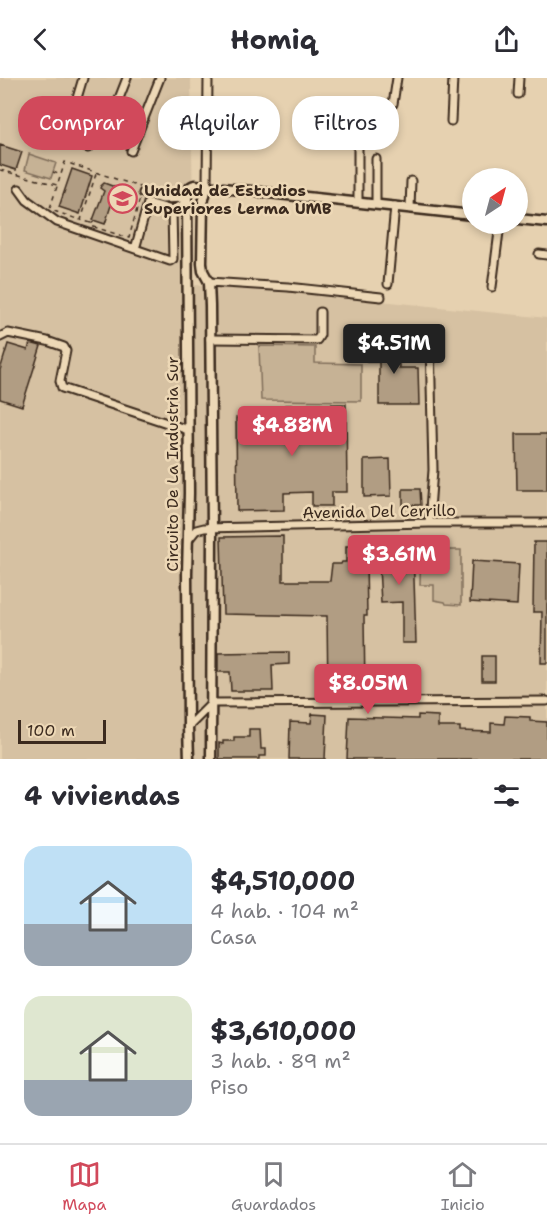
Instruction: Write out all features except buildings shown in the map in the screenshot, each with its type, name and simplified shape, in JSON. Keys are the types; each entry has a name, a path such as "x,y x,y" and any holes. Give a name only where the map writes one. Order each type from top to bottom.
{"main road":[{"path":"187,201 190,187 195,185 462,214"},
{"path":"207,187 203,203 202,263 203,271 209,282 212,528 211,759"},
{"name":"Circuito De La Industria Sur","path":"187,201 189,759"},
{"path":"528,220 547,222"}],"street":[{"path":"78,96 83,78"},
{"path":"120,96 127,78"},
{"path":"130,151 160,78"},
{"path":"207,187 208,78"},
{"path":"394,96 397,78"},
{"path":"451,121 453,78"},
{"path":"518,94 519,78"},
{"path":"358,150 358,202"},
{"path":"376,159 376,204"},
{"path":"410,208 411,181"},
{"path":"19,189 27,200 47,212 57,222 172,261 172,210"},
{"path":"142,192 162,199 187,201"},
{"path":"135,249 147,204 172,210 187,201"},
{"path":"388,284 395,206"},
{"path":"492,287 499,234"},
{"path":"209,282 288,287 381,297"},
{"path":"210,339 317,340 320,335 320,312"},
{"path":"0,337 8,333 47,340 64,347 66,351 60,381 62,388 188,430"},
{"path":"429,523 433,470 430,341"},
{"name":"Avenida Del Cerrillo","path":"212,528 547,523"},
{"path":"188,540 196,530 212,528"},
{"path":"188,727 212,703 547,701"}],"path":[{"path":"92,223 91,226 129,238 142,192 97,172 65,162 47,212 92,223 95,221"},
{"path":"0,175 1,170 58,186"},
{"path":"53,172 61,175"},
{"path":"81,220 97,172"}],"shaded area":[{"path":"0,78 191,78 191,96 158,96 158,150 192,150 194,285 547,318 547,759 0,759"},
{"path":"29,154 56,163 51,178 25,170"},
{"path":"259,346 315,347 315,363 361,364 361,401 261,400"},
{"path":"407,538 432,538 433,566 440,566 440,553 448,550 461,550 461,605 434,600 434,585 420,585 421,545 419,541 407,542"}],"place":[{"name":"Unidad de Estudios Superiores Lerma UMB","path":"123,199"}]}
